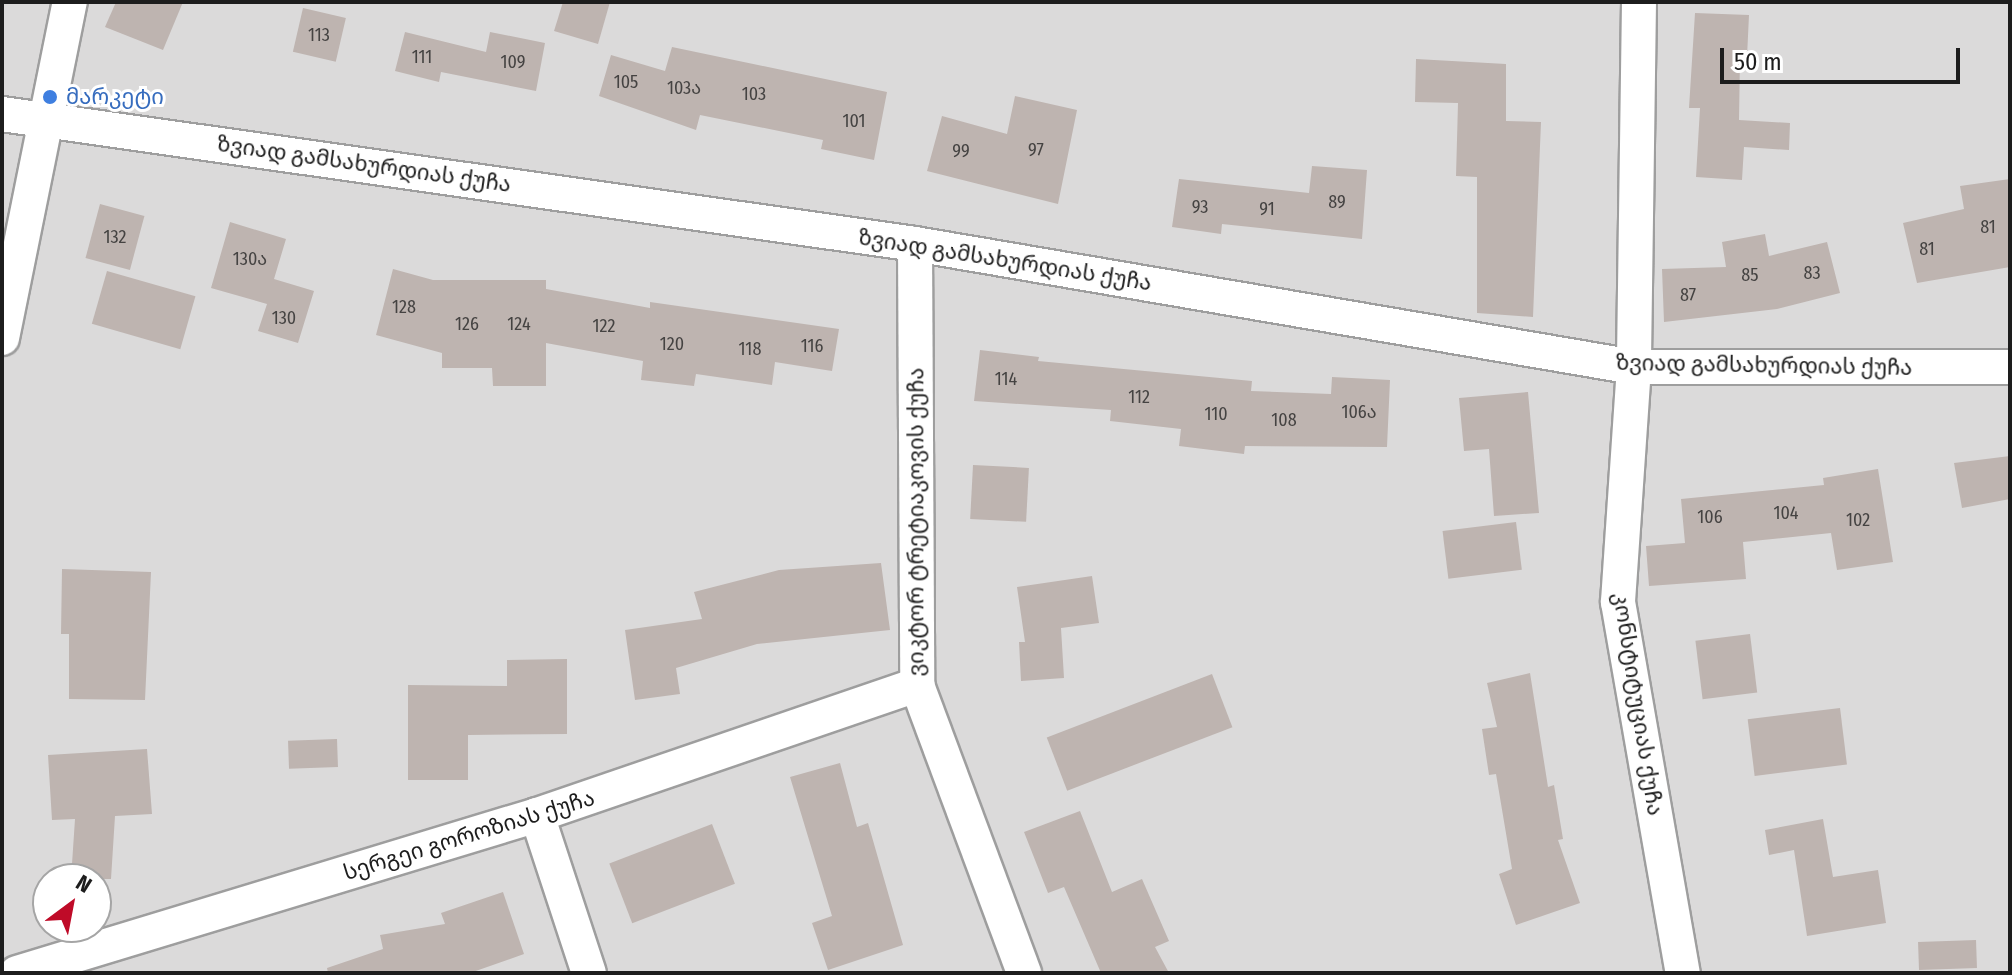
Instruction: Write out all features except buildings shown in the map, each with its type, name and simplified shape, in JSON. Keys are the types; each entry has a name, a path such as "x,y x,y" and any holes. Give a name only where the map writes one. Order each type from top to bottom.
{"street":[{"path":"2,338 70,2"},
{"name":"კონსტიტუციას ქუჩა","path":"1639,2 1634,367 1618,602 1683,973"},
{"name":"ზვიად გამსახურდიას ქუჩა","path":"2,114 915,244 1634,367 2010,367"},
{"name":"ვიკტორ ტრეტიაკოვის ქუჩა","path":"915,244 917,685 1024,973"},
{"name":"სერგეი გოროზიას ქუჩა","path":"17,973 537,815 917,685"},
{"path":"537,815 589,973"}],"shaded area":[{"path":"2,2 2010,2 2010,973 2,973"}],"place":[{"name":"მარკეტი","path":"50,97"}]}
